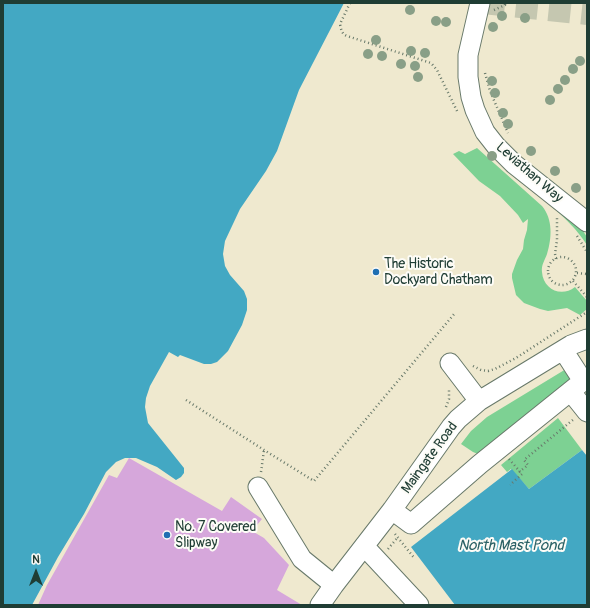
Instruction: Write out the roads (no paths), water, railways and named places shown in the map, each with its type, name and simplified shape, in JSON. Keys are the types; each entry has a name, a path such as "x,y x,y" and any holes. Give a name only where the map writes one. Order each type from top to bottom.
{"street":[{"name":"Leviathan Way","path":"486,8 468,55 468,77 471,97 475,110 485,132 496,146 514,164 578,214 584,226"},
{"name":"Maingate Road","path":"320,605 334,584 392,510 458,419 479,401 574,344 587,328"},
{"path":"574,344 586,411"},
{"path":"450,363 479,401"},
{"path":"392,510 411,524 480,464 580,384"},
{"path":"258,487 302,559 334,584"},
{"path":"364,546 419,605"}],"water":[{"path":"3,3 344,3 299,90 277,151 266,171 240,209 225,241 223,254 225,266 230,275 244,291 247,299 247,310 242,325 228,351 217,362 204,364 180,355 178,357 169,352 150,386 145,407 148,423 184,468 184,473 176,480 157,467 136,458 125,458 116,462 106,472 32,605 3,605"},
{"name":"North Mast Pond","path":"582,450 587,456 587,605 455,605 411,547 512,469 529,489"}],"tunnel":[{"path":"483,3 587,14"}],"place":[{"name":"The Historic Dockyard Chatham","path":"376,272"},
{"name":"No. 7 Covered Slipway","path":"167,535"}]}
